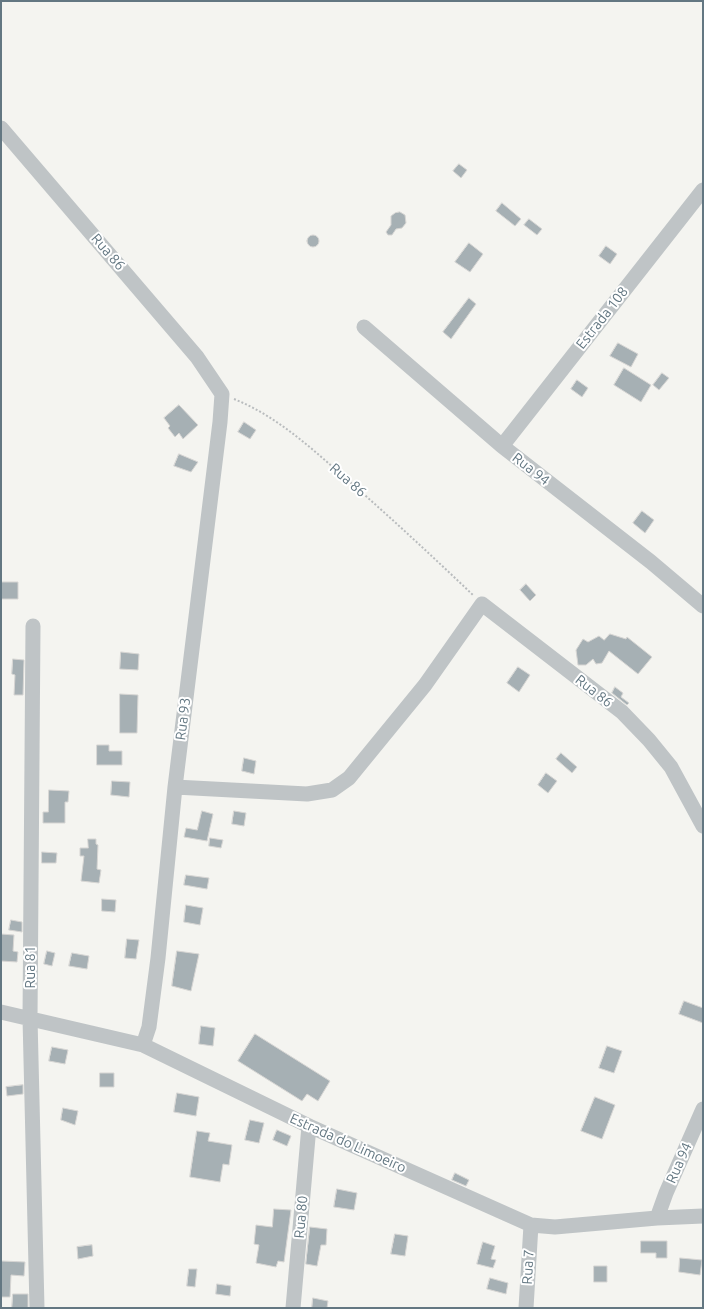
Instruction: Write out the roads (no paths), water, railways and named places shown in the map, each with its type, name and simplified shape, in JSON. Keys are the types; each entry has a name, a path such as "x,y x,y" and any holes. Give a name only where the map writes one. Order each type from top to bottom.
{"street":[{"name":"Rua 86","path":"1,128 197,357 222,394"},
{"name":"Estrada 108","path":"502,446 703,190"},
{"name":"Rua 94","path":"364,327 502,446 652,562 703,606"},
{"name":"Rua 93","path":"144,1045 158,958 175,787 220,422 222,394"},
{"name":"Rua 86","path":"175,787 307,794 332,790 348,778 425,685 482,604 622,712 649,740 671,767 703,826"},
{"name":"Rua 81","path":"32,626 30,1018 37,1308"},
{"name":"Estrada do Limoeiro","path":"1,1012 144,1045 308,1126 531,1225 555,1227 657,1218 703,1216"},
{"name":"Rua 94","path":"657,1218 666,1193 703,1109"},
{"name":"Rua 80","path":"293,1308 308,1126"},
{"name":"Rua 7","path":"526,1308 531,1225"}]}
